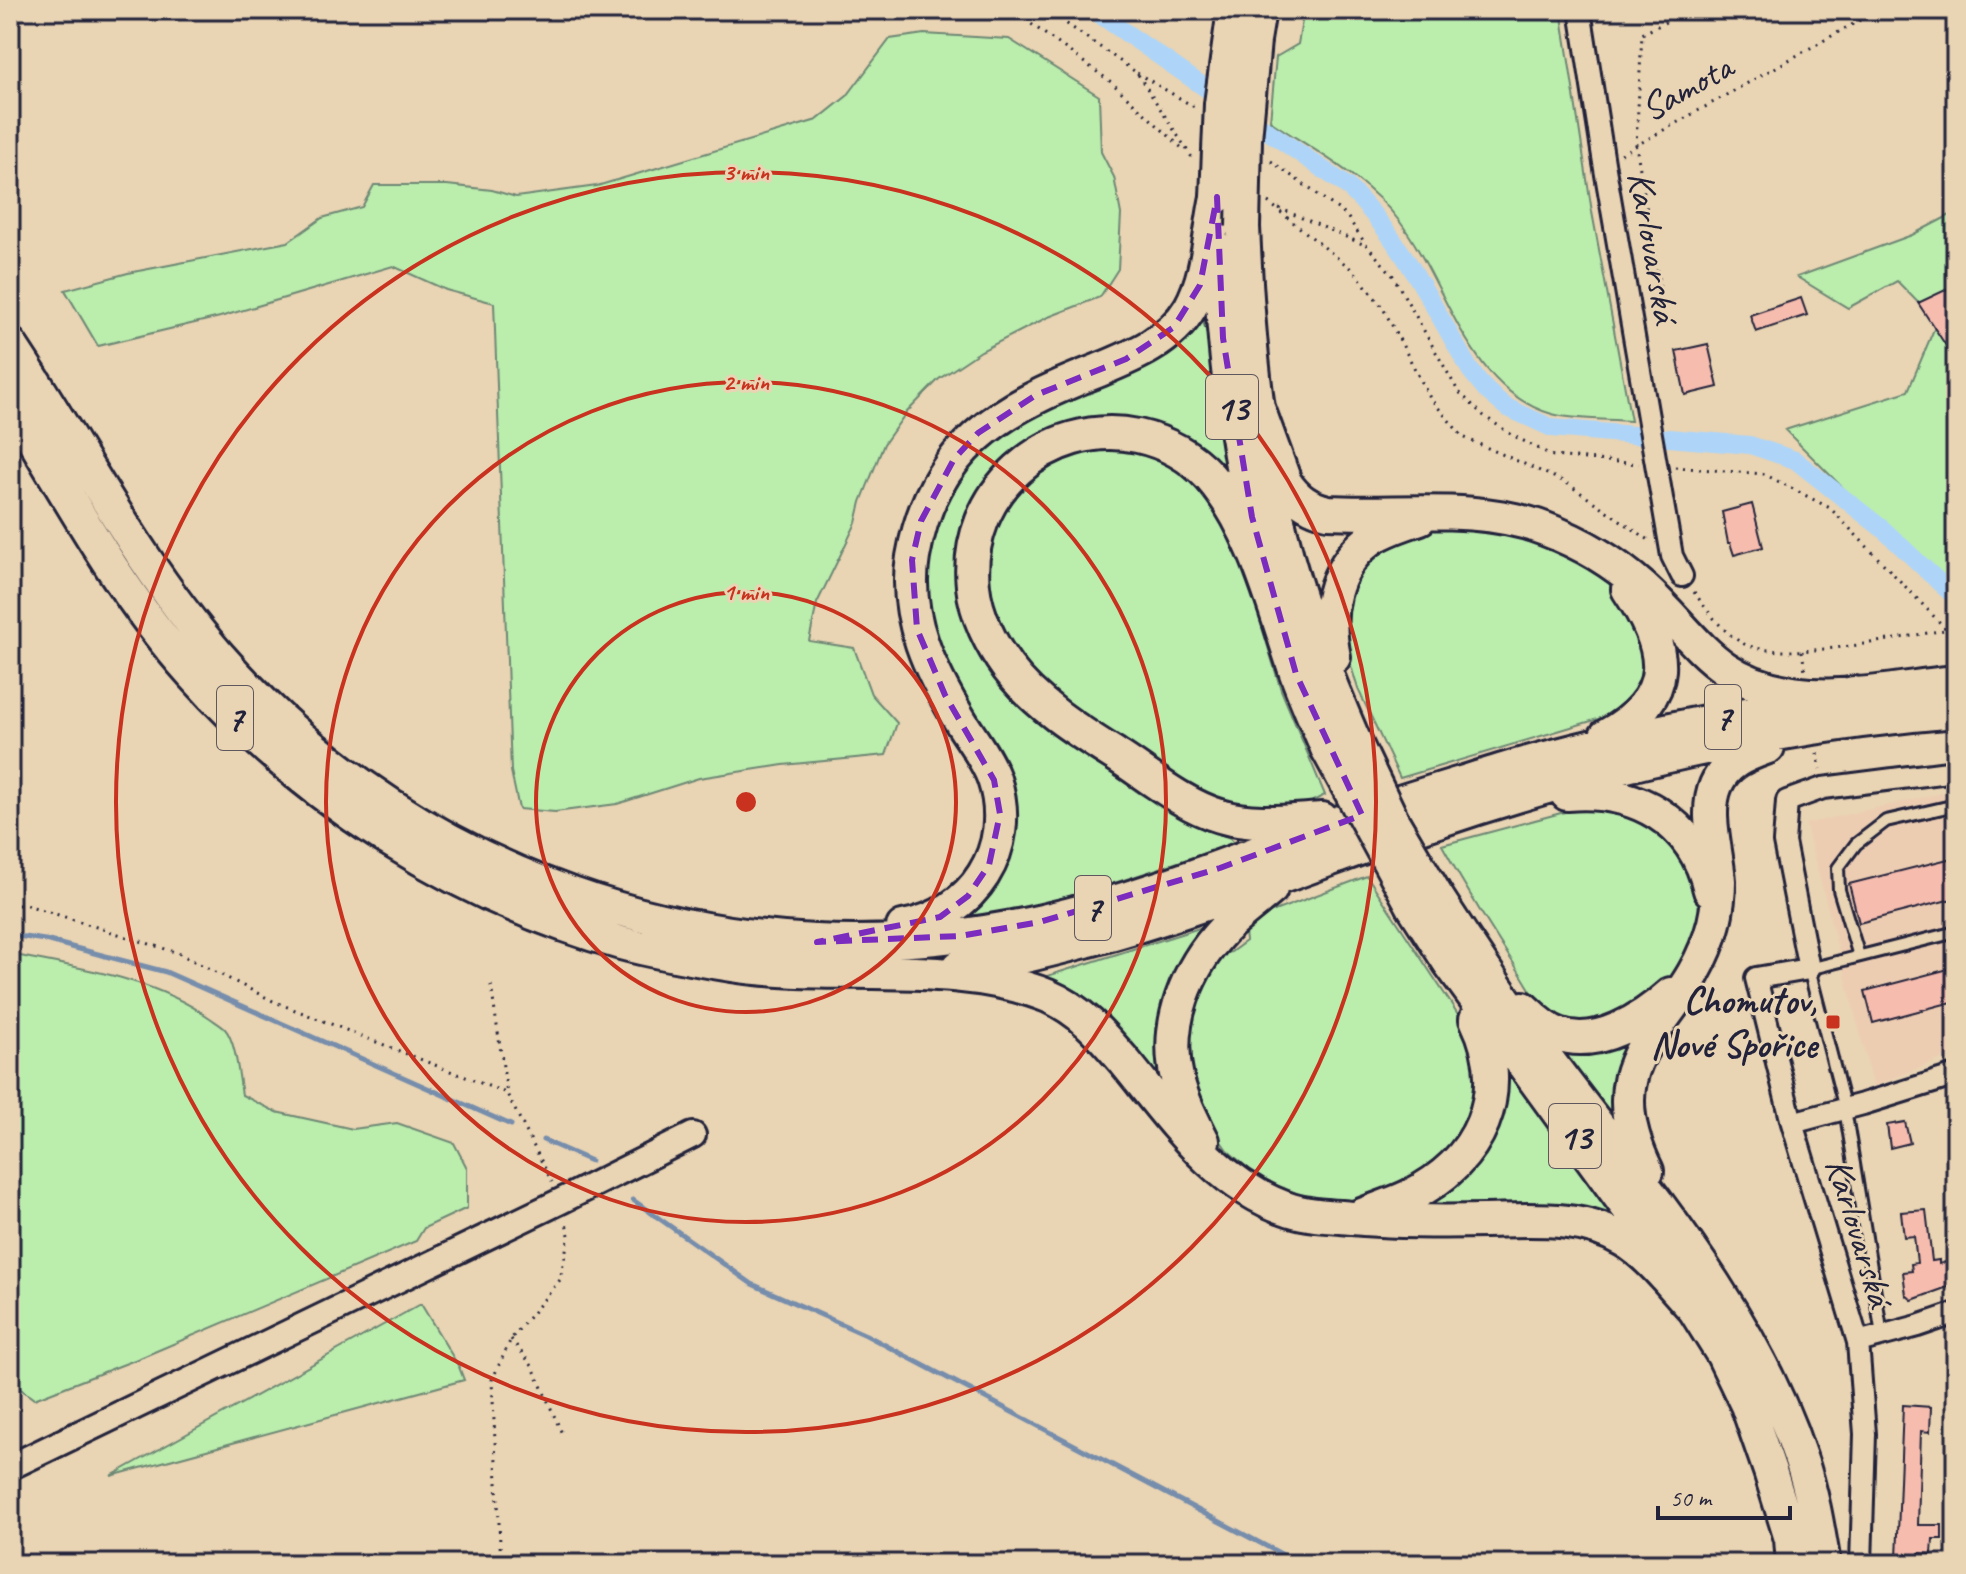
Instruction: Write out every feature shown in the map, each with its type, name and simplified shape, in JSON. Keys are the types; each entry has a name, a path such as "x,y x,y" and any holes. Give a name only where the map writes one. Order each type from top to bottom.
{"highway":[{"name":"13","path":"1245,21 1221,104 1223,338 1242,471 1271,598 1296,674 1393,822 1425,901 1649,1237 1723,1355 1747,1405 1791,1539 1793,1564"},
{"name":"13","path":"1223,212 1247,327 1268,470 1288,559 1319,656 1340,743"},
{"path":"817,942 920,924 940,917 968,896 989,865 997,846 1000,814 994,780 938,683 926,659 917,629 912,596 912,560 921,521 936,487 978,433 1005,413 1036,395 1154,345 1174,327 1189,309 1200,285 1223,212"},
{"name":"7","path":"10,344 124,531 168,594 217,655 257,697 357,783 467,851 575,896 685,927 744,937 817,942 960,936 1040,922 1123,900 1220,868 1358,816 1592,745 1719,717 1854,693 1956,682"},
{"name":"7","path":"10,400 97,542 142,610 189,671 238,721 341,808 452,876 511,903 621,943 745,967 884,972 970,966 1052,950 1134,928 1508,799 1600,774 1725,744 1956,711"},
{"path":"1257,405 1285,482 1309,506 1328,512 1459,513 1511,519 1542,528 1590,550 1643,588 1707,656 1739,678 1795,694 1854,693"},
{"path":"1271,598 1232,507 1211,478 1197,465 1165,445 1128,434 1090,434 1072,438 1045,449 1021,465 995,494 978,529 973,548 974,596 992,642 1009,669 1040,701 1084,734 1197,807 1221,817 1250,821 1358,816"},
{"path":"1340,743 1329,617 1339,578 1353,556 1370,540 1429,514"},
{"path":"1590,550 1623,580 1636,600 1654,638 1659,667 1652,696 1639,715 1592,745"},
{"path":"1674,1226 1634,1142 1627,1112 1628,1085 1646,1042 1675,1002 1707,945 1717,910 1719,883 1711,806 1716,784 1741,757 1816,729"},
{"path":"1464,963 1538,1022 1555,1033 1580,1039 1607,1033 1647,1012 1680,986 1707,945 1712,897 1701,864 1682,834 1655,811 1605,793 1508,799"},
{"path":"1215,1166 1191,1118 1177,1077 1173,1043 1180,1001 1191,975 1225,928 1287,875"},
{"name":"13","path":"1464,963 1539,1047 1674,1226 1709,1275 1750,1343 1774,1391 1800,1458 1819,1531 1824,1564"},
{"path":"1354,1218 1409,1196 1446,1172 1475,1138 1487,1113 1492,1083 1489,1052 1464,963"},
{"path":"884,972 995,981 1017,986 1070,1007 1098,1029 1184,1135 1215,1166 1263,1199 1311,1215 1406,1223 1537,1219 1578,1223 1627,1242 1644,1255 1698,1313"}],"street":[{"name":"Karlovarská","path":"1580,10 1672,556 1682,576"},
{"name":"Karlovarská","path":"1861,1564 1865,1434 1858,1342 1792,1123 1756,978 1809,969 1784,842 1787,801 1823,788 1956,771"},
{"path":"1792,1123 1956,1075"},
{"path":"10,1467 693,1135"},
{"path":"1858,1342 1956,1313"}],"lane":[{"path":"1859,956 1839,890 1838,868 1856,844 1886,821 1956,805"},
{"path":"1809,969 1956,932"},
{"name":"Karlovarská","path":"1809,969 1845,1109 1882,1335"}],"path":[{"path":"1012,10 1111,82 1203,164"},
{"path":"1047,10 1137,73 1206,115"},
{"path":"1633,324 1664,313 1636,145 1642,34 1689,10"},
{"name":"Samota","path":"1604,163 1878,10"},
{"path":"1137,73 1191,156"},
{"path":"1268,160 1346,215 1367,246 1392,274 1458,391 1484,416 1553,456 1764,474 1830,508 1947,630 1802,651 1769,650 1741,643 1713,619 1682,576"},
{"path":"1263,199 1355,272 1383,308 1430,398 1463,437 1565,482 1672,556"},
{"path":"1275,207 1367,246"},
{"path":"1802,651 1805,674"},
{"path":"10,905 27,905 178,953 275,1002 507,1094"},
{"path":"491,985 507,1094 561,1201 569,1235 560,1280 511,1339 492,1380 501,1564"},
{"path":"511,1339 533,1367 563,1436"}],"highlighted area":[{"path":"1217,197 1223,338 1252,517 1296,674 1362,815 1220,868 1040,922 960,936 817,942 940,917 968,896 989,865 1000,814 994,780 945,695 917,629 912,560 921,521 954,459 978,433 1036,395 1126,359 1174,327 1200,285"}],"shaded area":[{"path":"1956,790 1956,1053 1874,1086 1806,824"}],"green space":[{"path":"1304,10 1561,10 1592,212 1631,421 1552,414 1523,401 1499,383 1479,359 1417,247 1387,206 1340,166 1270,121 1276,57 1298,44"},
{"path":"924,34 1009,39 1099,96 1101,152 1114,177 1121,214 1118,269 1100,297 1046,318 981,351 939,379 906,413 884,444 856,523 817,603 809,641 854,648 871,694 897,723 886,755 783,765 699,778 617,804 555,812 519,809 511,771 494,303 446,290 393,266 220,317 98,346 65,290 128,273 288,242 322,218 362,207 374,185 447,185 492,190 516,197 597,186 817,120 847,96 890,39"},
{"path":"1956,212 1956,601 1785,430 1908,391 1937,322 1897,281 1848,308 1797,277 1912,235"},
{"path":"1201,317 1207,333 1229,485 1204,457 1049,435 961,567 1073,746 1139,793 1182,818 1230,838 1234,843 1066,897 963,919 979,905 1002,871 958,692 931,623 927,573 936,526 957,483 988,444"},
{"path":"1127,444 1190,473 1234,535 1281,690 1325,795 1295,810 1251,811 1202,798 1047,693 1001,637 982,567 1004,499 1058,454"},
{"path":"1459,525 1538,539 1599,572 1613,588 1643,641 1644,683 1618,713 1400,778 1358,689 1343,639 1350,583 1376,550 1431,526"},
{"path":"1587,806 1631,816 1668,842 1686,866 1699,910 1695,940 1689,954 1663,984 1624,1010 1582,1023 1563,1021 1539,1003 1480,912 1442,845"},
{"path":"1367,876 1475,1040 1477,1110 1439,1164 1370,1198 1334,1204 1288,1195 1257,1176 1227,1150 1204,1117 1191,1074 1191,1017 1198,989 1219,954 1231,952 1246,941 1245,932 1261,916"},
{"path":"1206,926 1166,1093 1041,978"},
{"path":"10,954 139,983 188,1004 222,1026 229,1035 242,1095 276,1112 353,1129 397,1123 454,1143 467,1168 467,1208 424,1228 416,1241 140,1358 34,1399 10,1381"},
{"path":"1646,1026 1621,1129 1555,1045"},
{"path":"1510,1074 1624,1227 1420,1208 1458,1181 1483,1153 1500,1119"},
{"path":"421,1304 464,1380 111,1476"}],"building":[{"path":"1956,285 1956,361 1918,303"},
{"path":"1801,298 1807,315 1756,332 1750,315"},
{"path":"1708,344 1718,387 1685,395 1676,351"},
{"path":"1752,504 1763,547 1734,555 1728,543 1722,512"},
{"path":"1956,857 1956,898 1859,923 1849,884"},
{"path":"1956,967 1956,1001 1873,1023 1865,991"},
{"path":"1905,1122 1910,1143 1890,1148 1887,1125"},
{"path":"1926,1210 1932,1261 1939,1260 1939,1264 1956,1259 1956,1284 1912,1300 1906,1295 1903,1272 1912,1271 1911,1264 1917,1263 1914,1236 1904,1237 1901,1212"},
{"path":"1903,1405 1931,1407 1930,1432 1921,1431 1918,1525 1942,1525 1942,1539 1933,1539 1932,1554 1919,1553 1919,1560 1897,1559"}],"waterway":[{"path":"1093,10 1347,186 1400,250 1470,370 1487,391 1506,407 1552,428 1750,445 1795,460 1884,530 1956,598"},
{"path":"10,935 45,940 166,972 511,1125"},
{"path":"543,1140 591,1161"},
{"path":"633,1200 752,1284 866,1335 1300,1564"}],"place":[{"name":"Chomutov, Nové Spořice","path":"1833,1022"}]}
